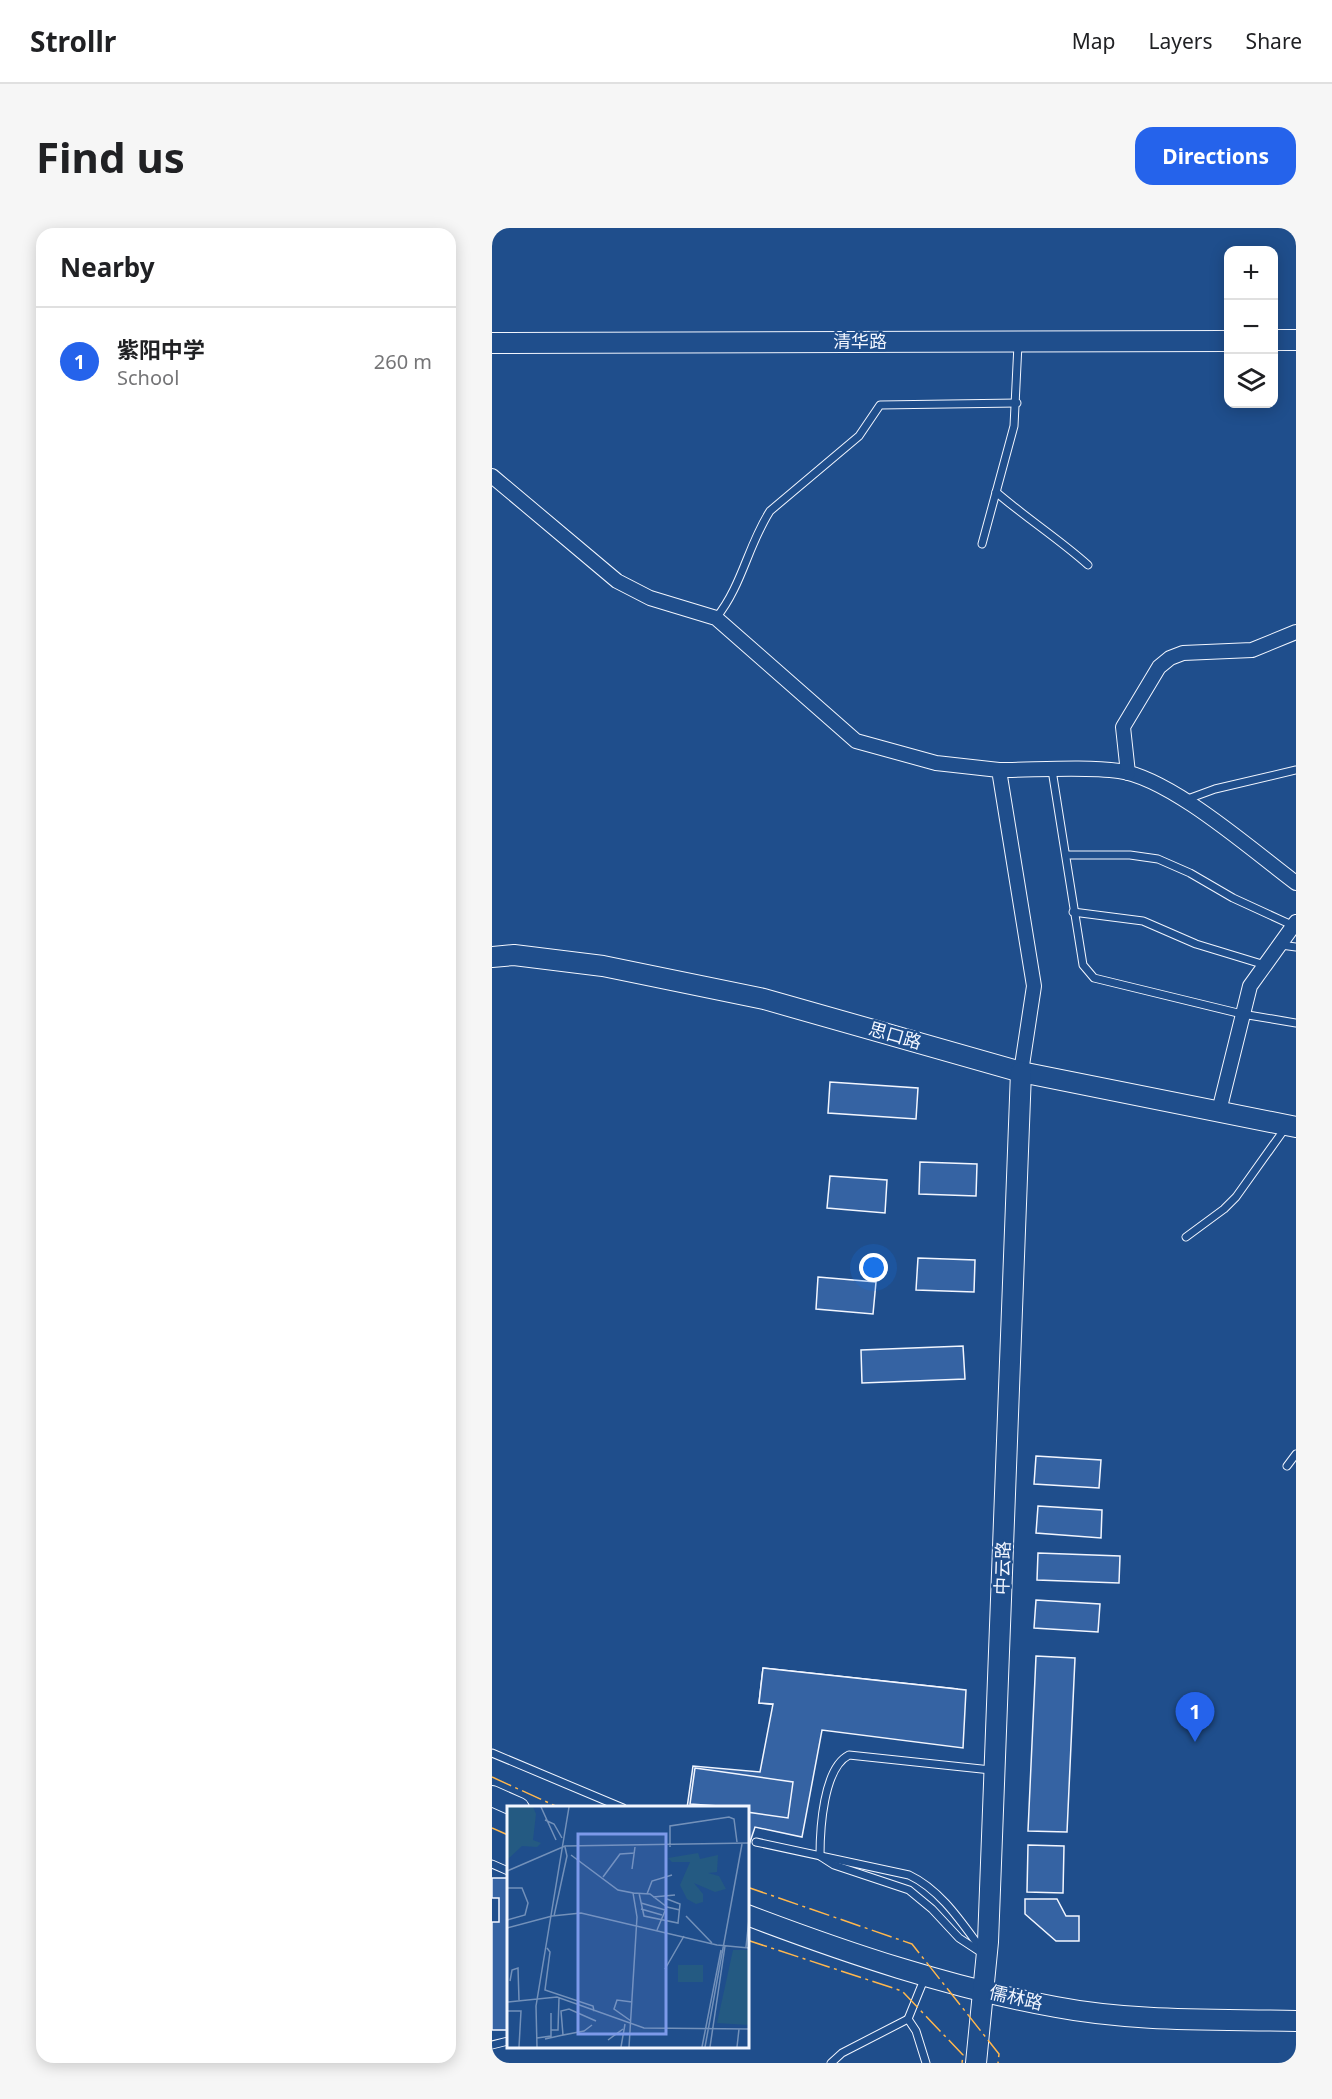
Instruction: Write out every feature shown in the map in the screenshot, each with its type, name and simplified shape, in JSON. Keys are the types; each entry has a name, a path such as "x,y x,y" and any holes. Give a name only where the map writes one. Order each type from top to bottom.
{"street":[{"path":"1278,340 1296,340"},
{"name":"清华路","path":"492,343 1224,341"},
{"path":"492,477 617,581 650,598 716,618 856,741 936,763 999,770 1128,773 1149,778 1296,884"},
{"path":"1128,773 1123,727 1159,667 1170,658 1184,653 1252,650 1296,632"},
{"path":"999,770 1034,986 1021,1072"},
{"path":"1219,1111 1250,986 1295,924"},
{"name":"思口路","path":"492,957 514,955 603,966 764,999 1021,1072 1292,1126"},
{"name":"中云路","path":"976,2063 987,1957 1021,1072"},
{"path":"492,1796 514,1806"},
{"name":"儒林路","path":"748,1915 821,1943 985,1991 1057,2008 1137,2017 1296,2021"}],"lane":[{"path":"982,544 1014,426 1017,403 1017,341"},
{"path":"716,618 730,602 760,526 770,511 859,436 880,405 1017,403"},
{"path":"996,492 1030,522 1061,541 1088,565"},
{"path":"1052,770 1083,965 1094,978 1242,1014 1296,1023"},
{"path":"1183,801 1215,789 1296,770"},
{"path":"1066,855 1130,855 1158,859 1190,873 1233,898 1295,924"},
{"path":"1073,912 1143,921 1196,944 1265,965"},
{"path":"1281,945 1296,947"},
{"path":"1186,1237 1224,1209 1236,1197 1292,1126"},
{"path":"1287,1466 1296,1454"},
{"path":"492,1753 618,1806"},
{"path":"820,1856 819,1830 834,1768 841,1759 849,1755 995,1771"},
{"path":"756,1842 909,1875 921,1881 956,1914 987,1957"},
{"path":"820,1856 834,1865 909,1890 932,1909 959,1938 987,1957"},
{"path":"492,1864 507,1871"},
{"path":"831,2063 852,2048 908,2019 926,1974"},
{"path":"908,2019 916,2031 927,2063"},
{"path":"492,2044 507,2041"}],"building":[{"path":"830,1082 918,1088 916,1119 828,1113"},
{"path":"920,1162 977,1164 976,1196 919,1194"},
{"path":"830,1176 887,1180 885,1213 827,1208"},
{"path":"918,1258 975,1260 974,1292 916,1290"},
{"path":"818,1277 876,1282 873,1314 816,1309"},
{"path":"963,1346 965,1379 862,1383 861,1350"},
{"path":"1036,1456 1101,1460 1099,1488 1034,1484"},
{"path":"1038,1506 1102,1510 1101,1538 1036,1533"},
{"path":"1038,1553 1120,1556 1119,1583 1037,1580"},
{"path":"1036,1600 1100,1604 1098,1632 1034,1628"},
{"path":"1036,1656 1075,1658 1067,1832 1028,1831"},
{"path":"763,1668 957,1689 953,1724 759,1703"},
{"path":"763,1668 966,1690 963,1748 822,1730 802,1837 755,1827 748,1845 748,1806 687,1806 693,1766 760,1772 773,1704 759,1703"},
{"path":"695,1768 793,1782 788,1818 748,1812 748,1806 690,1804"},
{"path":"1028,1845 1064,1846 1063,1893 1027,1892"},
{"path":"492,1878 507,1878 507,2030 492,2030 492,1922 499,1922 499,1898 492,1898"},
{"path":"1025,1899 1057,1899 1066,1916 1079,1916 1079,1941 1056,1941 1025,1914"}],"power":[{"path":"492,1777 556,1806"},
{"path":"492,1828 507,1835"},
{"path":"748,1887 912,1944 999,2054 998,2063"},
{"path":"748,1940 902,1991 963,2055 962,2063"}],"place":[{"name":"紫阳中学","path":"1195,1742"}]}
